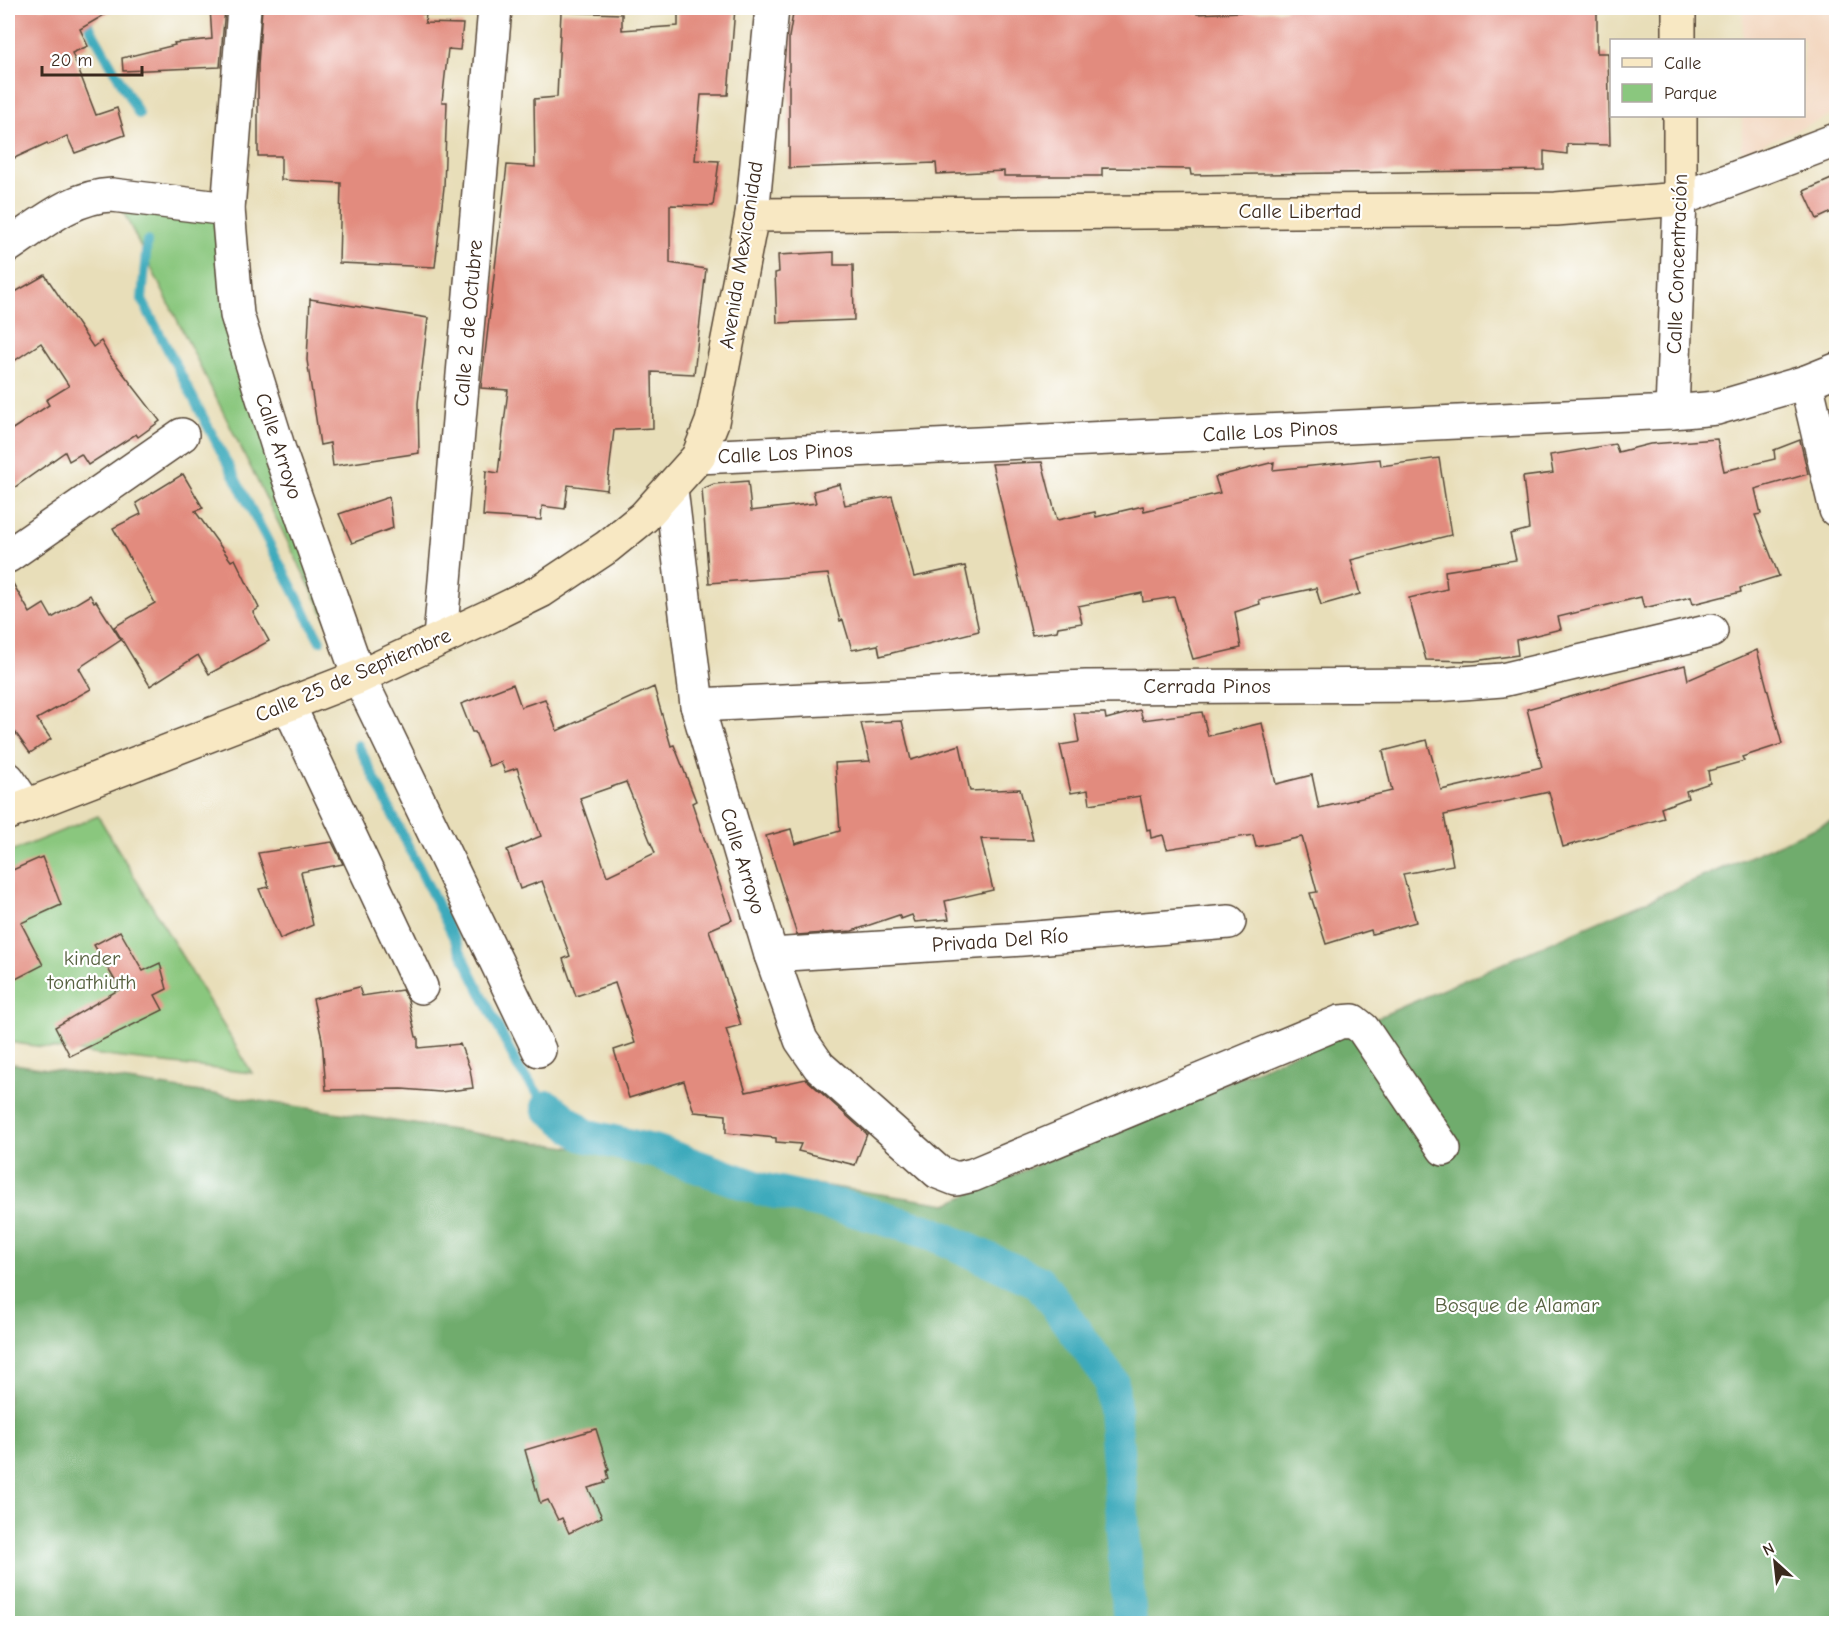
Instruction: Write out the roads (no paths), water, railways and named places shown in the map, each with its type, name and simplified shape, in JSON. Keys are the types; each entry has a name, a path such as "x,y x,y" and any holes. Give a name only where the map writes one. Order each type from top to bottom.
{"main road":[{"path":"1679,8 1679,39"},
{"name":"Calle Concentración","path":"1680,117 1680,200"},
{"name":"Calle Libertad","path":"752,215 1556,209 1680,200"},
{"name":"Avenida Mexicanidad","path":"671,489 698,457 712,422 752,215"},
{"name":"Calle 25 de Septiembre","path":"17,810 359,677 541,591 606,547 644,517 671,489"}],"street":[{"name":"Calle Arroyo","path":"244,8 228,209 237,315 280,453 359,677 539,1050"},
{"name":"Calle 2 de Octubre","path":"440,638 495,8"},
{"name":"Avenida Mexicanidad","path":"752,215 772,8"},
{"name":"Calle Libertad","path":"1680,200 1836,140"},
{"path":"8,246 76,202 95,196 112,195 228,209"},
{"name":"Calle Concentración","path":"1672,412 1680,200"},
{"name":"Calle Los Pinos","path":"698,457 1672,412 1717,408 1806,382 1836,370"},
{"path":"1806,382 1836,510"},
{"path":"8,556 182,435"},
{"name":"Calle Arroyo","path":"671,489 697,705 771,955 801,1040 819,1066 938,1172 956,1179 973,1175 1340,1022 1353,1021 1363,1029 1444,1149"},
{"name":"Cerrada Pinos","path":"697,705 1086,687 1469,683 1502,680 1537,673 1711,631"},
{"path":"288,704 421,987"},
{"path":"8,779 17,810"},
{"name":"Privada Del Río","path":"771,955 1023,939 1228,922"}],"waterway":[{"path":"79,8 139,114"},
{"path":"147,241 142,300 320,641"},
{"path":"358,745 518,1067 548,1107"},
{"path":"548,1107 584,1135 657,1152 761,1189 848,1208 932,1233 1040,1283 1112,1382 1130,1624"}],"park label":[{"name":"kinder tonathiuth","path":"92,970"},
{"name":"Bosque de Alamar","path":"1517,1305"}]}
